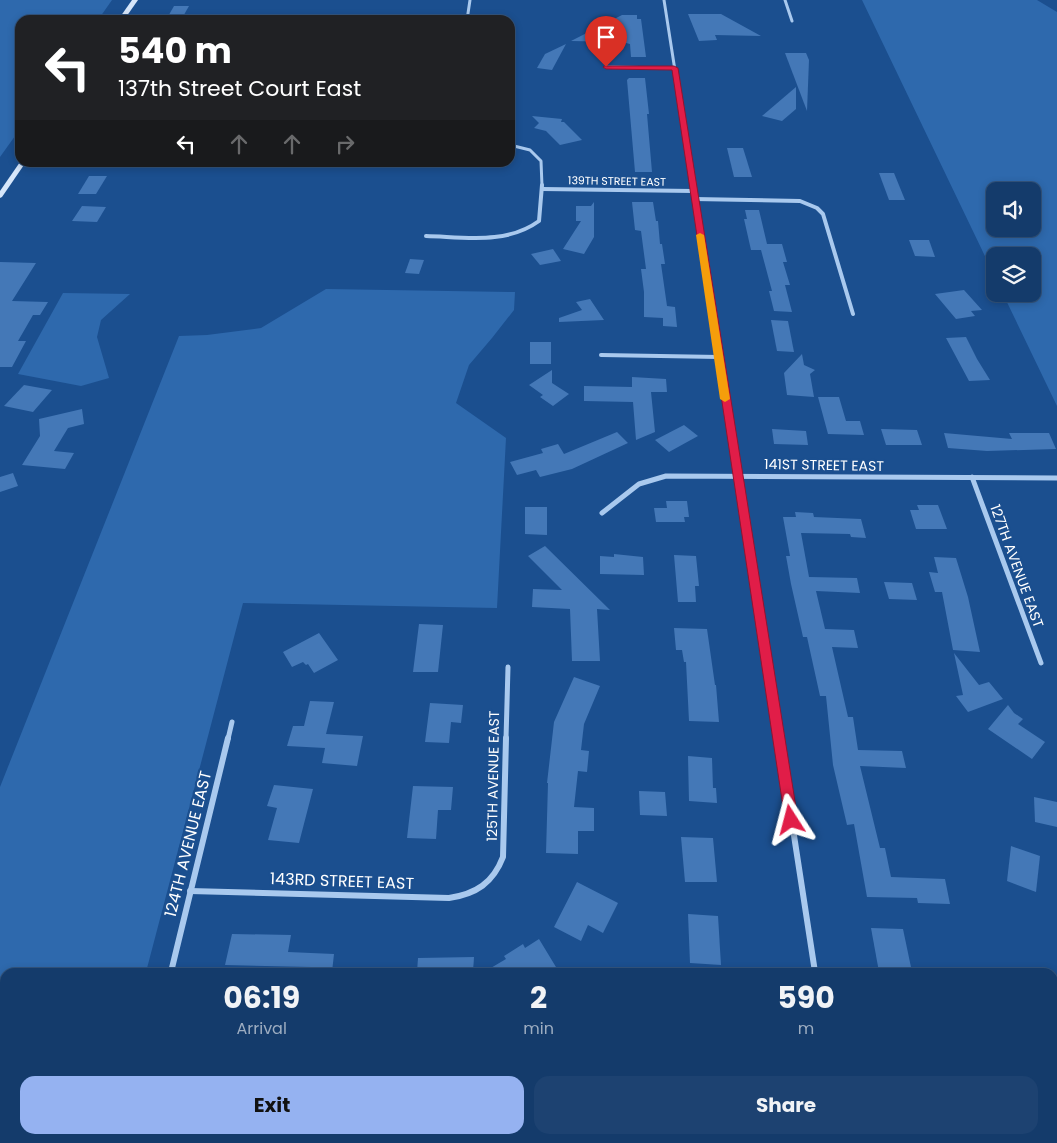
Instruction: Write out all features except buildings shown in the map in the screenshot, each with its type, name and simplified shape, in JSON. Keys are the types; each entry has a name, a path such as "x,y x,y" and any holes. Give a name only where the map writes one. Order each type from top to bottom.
{"main road":[{"path":"124,15 135,0"},
{"path":"0,196 20,167"}],"street":[{"path":"468,15 470,0"},
{"path":"664,0 814,968"},
{"path":"785,0 792,21"},
{"path":"606,67 674,68"},
{"path":"426,236 496,237 514,235 532,228 539,221 542,164 539,157 530,150 515,145"},
{"name":"139TH STREET EAST","path":"542,189 693,191"},
{"path":"694,199 786,200 800,201 813,206 823,214 853,314"},
{"path":"600,355 719,357"},
{"name":"141ST STREET EAST","path":"602,513 630,490 655,478 686,475 1057,478"},
{"name":"127TH AVENUE EAST","path":"972,477 1040,663"},
{"name":"125TH AVENUE EAST","path":"489,882 495,876 503,857 508,667"},
{"name":"124TH AVENUE EAST","path":"173,968 232,722"},
{"name":"143RD STREET EAST","path":"190,891 449,898 462,897 479,891 489,882"}],"shaded area":[{"path":"0,0 112,0 102,15 15,15 15,136 0,157"},
{"path":"862,0 1037,0 1057,12 1057,406 1007,302 1041,302 1041,247 986,247 986,258"},
{"path":"326,289 515,292 514,310 469,365 456,403 506,438 497,608 243,603 147,968 0,968 0,787 179,336 207,335 261,328"},
{"path":"63,293 130,294 101,320 97,337 109,378 81,386 18,374"}],"slow traffic":[{"path":"700,235 725,399"}],"route":[{"path":"606,67 674,68 791,820"}]}
